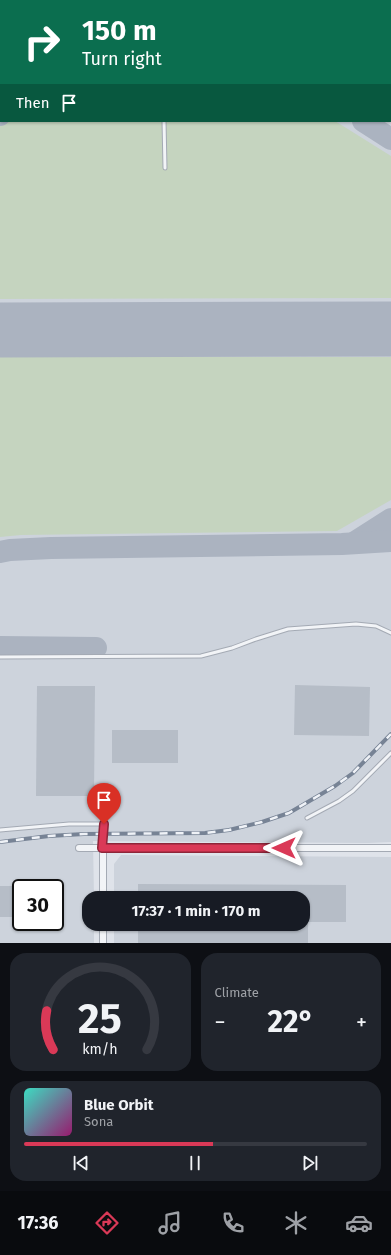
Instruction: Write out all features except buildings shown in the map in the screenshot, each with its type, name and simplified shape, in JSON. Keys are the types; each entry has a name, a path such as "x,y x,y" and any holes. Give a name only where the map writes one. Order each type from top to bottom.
{"street":[{"path":"79,848 391,848"},
{"path":"102,848 102,891"},
{"path":"103,931 103,943"}],"lane":[{"path":"164,122 164,168"},
{"path":"0,657 201,656 232,648 288,629 356,624 376,626 391,633"},
{"path":"307,818 339,801 353,791 391,753"},
{"path":"0,830 70,824 104,824 102,848"}],"shaded area":[{"path":"0,122 391,122 391,842 93,841 94,891 82,891 82,931 94,931 94,943 0,943"},
{"path":"121,855 391,857 391,943 114,943 114,931 310,931 310,891 114,891 114,864"}],"green space":[{"path":"6,122 337,122 391,156 391,298 0,299 0,126"},
{"path":"0,357 391,357 391,500 337,531 21,535 0,537"}],"taxiway":[{"path":"365,122 391,139"},
{"path":"355,542 391,519"},
{"path":"0,552 10,550 51,548 342,544 391,541"},
{"path":"0,647 96,648"}],"runway":[{"path":"0,330 391,329"}],"railway":[{"path":"0,842 49,836 84,834 205,833 229,830 262,822 289,813 335,786 353,773 391,734"}],"route":[{"path":"104,824 105,833 102,848 284,848"}]}
